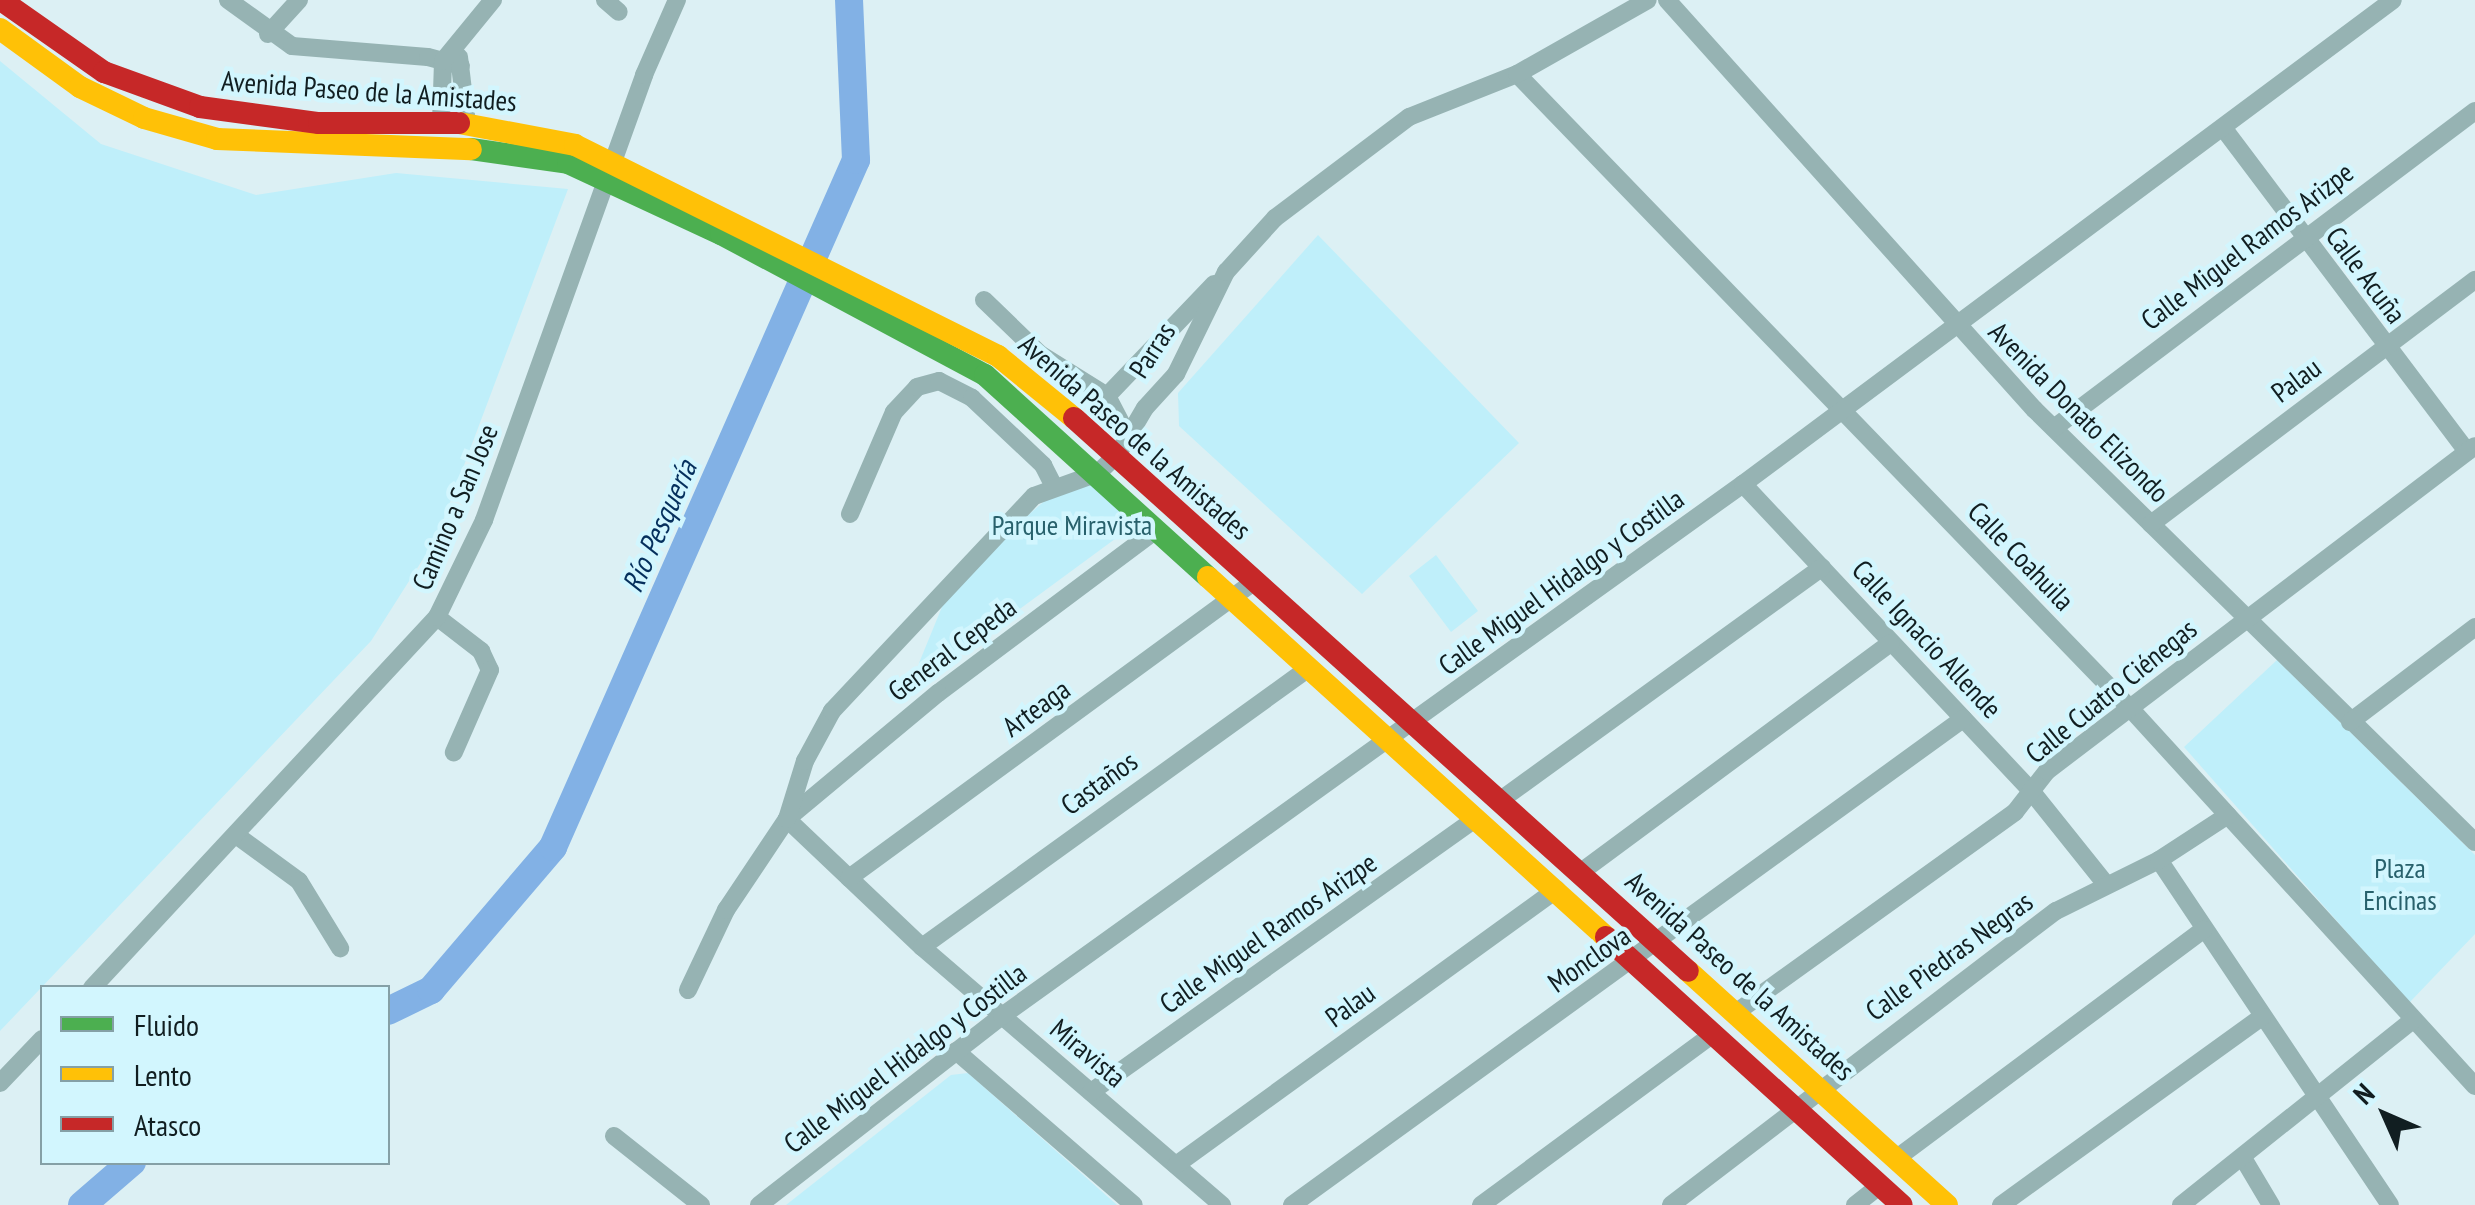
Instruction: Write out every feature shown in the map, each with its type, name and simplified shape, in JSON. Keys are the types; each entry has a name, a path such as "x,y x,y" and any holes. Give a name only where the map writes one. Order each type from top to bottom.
{"street":[{"name":"Avenida Paseo de la Amistades","path":"1,0 104,72 200,107 319,123 467,123 533,134 725,226 1064,424 1124,447 1255,581 1502,799 1947,1205"},
{"path":"228,0 268,34 310,50 452,64"},
{"path":"268,34 299,0"},
{"path":"441,122 456,42 493,0"},
{"name":"Camino a San Jose","path":"95,985 437,617 484,520 613,173 644,75 677,0"},
{"name":"Parras","path":"688,990 752,865 787,820 805,760 832,711 1012,516 1054,485 1098,473 1124,447 1145,408 1176,374 1226,272 1298,195 1374,139 1426,107 1517,74 1648,0"},
{"name":"Avenida Donato Elizondo","path":"1667,0 1955,325 2246,619 2475,842"},
{"name":"Calle Miguel Hidalgo y Costilla","path":"759,1205 1002,1016 1743,484 2393,0"},
{"name":"Avenida Paseo de la Amistades","path":"0,29 96,96 217,139 525,154 613,173"},
{"path":"452,64 467,123"},
{"name":"Calle Coahuila","path":"1517,74 2129,707 2475,1086"},
{"name":"Calle Miguel Ramos Arizpe","path":"2054,428 2475,111"},
{"name":"Calle Acuña","path":"2224,129 2386,347 2471,449"},
{"path":"1107,396 1226,272"},
{"name":"Palau","path":"2151,524 2475,280"},
{"path":"984,300 1040,354 1107,396 1124,447"},
{"path":"850,514 894,412 918,387 939,380 972,398 1043,465 1054,485"},
{"name":"Avenida Paseo de la Amistades","path":"1064,424 1098,473 1156,530 1902,1205"},
{"name":"Calle Cuatro Ciénegas","path":"1734,1014 2015,812 2047,770 2471,449"},
{"name":"Calle Ignacio Allende","path":"1743,484 2032,792 2104,882"},
{"name":"General Cepeda","path":"787,820 938,693 1156,530"},
{"path":"1502,799 1822,566"},
{"name":"Arteaga","path":"849,878 1235,600 1255,581"},
{"path":"437,617 481,652 490,670 454,752"},
{"path":"2350,722 2475,627"},
{"path":"1581,872 1891,643"},
{"name":"Castaños","path":"922,946 1310,667"},
{"name":"Monclova","path":"1292,1205 1659,943 1963,719"},
{"path":"2457,824 2475,811"},
{"name":"Calle Piedras Negras","path":"1671,1205 1962,979 2104,882 2159,860 2228,814"},
{"name":"Calle Miguel Ramos Arizpe","path":"1091,1092 1476,818"},
{"name":"Miravista","path":"787,820 922,946 1222,1205"},
{"path":"236,835 299,882 340,948"},
{"path":"2159,860 2390,1205"},
{"name":"Palau","path":"1176,1165 1557,889"},
{"path":"1897,1158 2203,930"},
{"path":"2001,1205 2262,1017"},
{"path":"2181,1205 2413,1020"},
{"path":"1481,1205 1714,1033"},
{"path":"0,1084 40,1041"},
{"path":"956,1051 1134,1205"},
{"path":"614,1136 701,1205"},
{"path":"2243,1158 2271,1205"},
{"path":"1855,1205 1881,1185"}],"green space":[{"path":"0,61 101,144 256,195 396,173 568,189 437,537 371,641 0,1031"},
{"path":"1318,235 1519,443 1362,594 1179,426 1178,393"},
{"name":"Parque Miravista","path":"1078,472 1134,525 930,675 919,663 944,602 997,542"},
{"path":"1436,555 1478,611 1451,632 1409,576"},
{"name":"Plaza Encinas","path":"2277,660 2475,855 2475,934 2409,1003 2184,747"},
{"path":"968,1073 1117,1205 786,1205 951,1075"}],"waterway":[{"name":"Río Pesquería","path":"390,1010 431,990 553,847 856,160 849,0"},
{"name":"Río Pesquería","path":"82,1205 129,1165"}],"traffic: fast":[{"path":"471,149 568,163 721,234 985,375 1208,577"}],"traffic: slow":[{"path":"0,29 80,87 144,118 217,139 471,149"},
{"path":"459,123 575,145 998,356 1074,418"},
{"path":"1208,577 1606,937"},
{"path":"1688,971 1947,1205"}],"traffic: jam":[{"path":"1,0 104,72 200,107 319,123 459,123"},
{"path":"1074,418 1688,971"},
{"path":"1606,937 1902,1205"}]}
